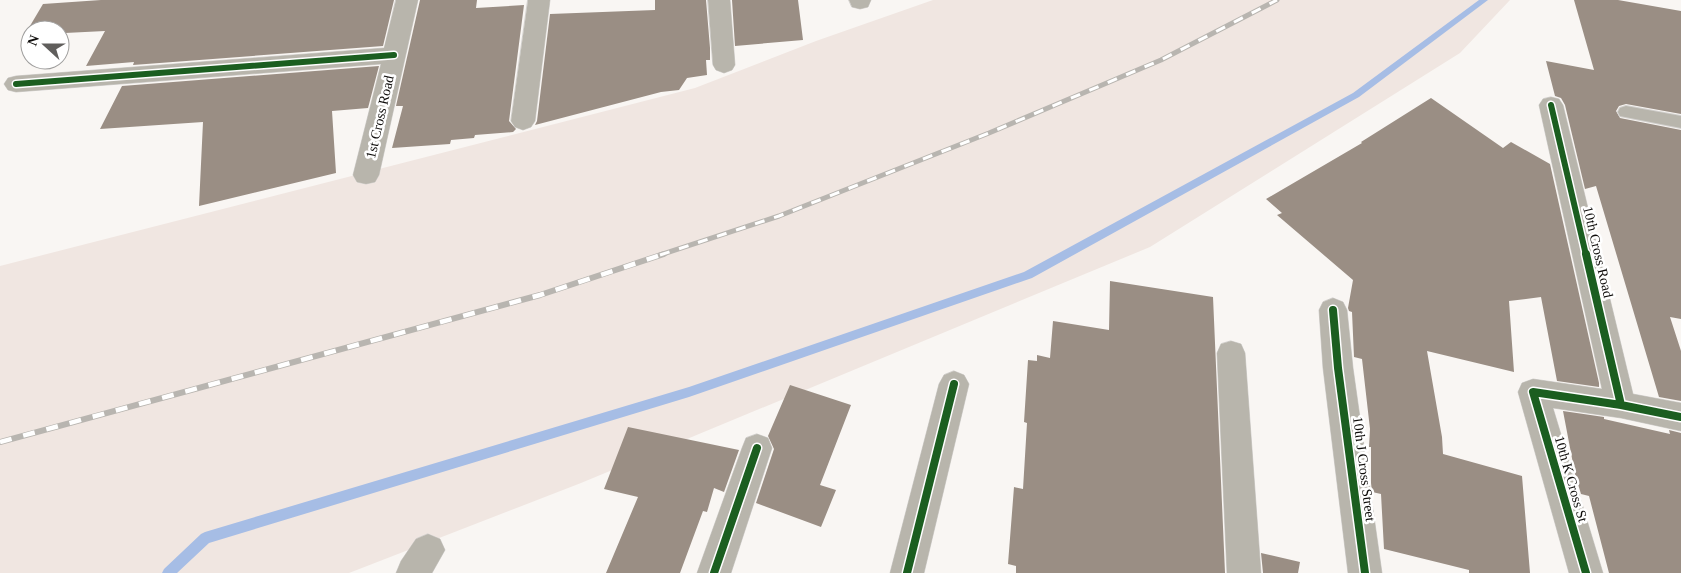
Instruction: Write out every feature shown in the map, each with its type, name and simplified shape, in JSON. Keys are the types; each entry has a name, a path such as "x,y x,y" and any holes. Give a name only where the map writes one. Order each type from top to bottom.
{"street":[{"name":"1st Cross Road","path":"366,175 407,0"},
{"path":"523,121 539,0"},
{"path":"719,0 724,65"},
{"path":"16,84 394,55"},
{"name":"10th Cross Road","path":"1551,105 1621,405"},
{"name":"10th J Cross Street","path":"1333,310 1338,368 1364,573"},
{"path":"1231,353 1244,573"},
{"path":"907,573 954,384"},
{"name":"10th K Cross St","path":"1586,573 1533,392 1621,405"},
{"path":"1621,405 1681,417"},
{"path":"714,573 757,448"}],"lane":[{"path":"1626,112 1681,122"}],"shaded area":[{"path":"933,0 1510,0 1460,53 1150,247 581,483 349,573 0,573 0,266 695,88 816,41"}],"building":[{"path":"101,0 394,0 383,46 133,65 134,62 86,66 105,31 70,33 70,20 34,20 43,4"},
{"path":"420,0 477,0 476,8 524,5 509,121 516,129 513,132 475,135 474,138 451,140 450,144 392,148 403,106 396,106"},
{"path":"655,0 706,0 710,48 710,60 706,60 707,75 687,78 679,90 661,92 535,125 550,14 655,10"},
{"path":"732,0 798,0 803,40 735,46"},
{"path":"1574,0 1618,0 1681,11 1681,114 1626,104 1619,106 1616,111 1620,118 1681,130 1681,319 1670,317 1681,351 1681,401 1659,397 1596,186 1585,189 1565,105 1561,98 1555,96 1546,61 1594,70"},
{"path":"379,66 368,108 332,111 336,173 199,206 203,122 100,129 122,86"},
{"path":"1431,98 1503,148 1511,142 1550,164 1599,383 1599,387 1557,381 1541,297 1509,301 1514,372 1427,351 1442,437 1443,454 1522,476 1530,573 1469,573 1469,570 1384,549 1381,494 1372,492 1371,447 1369,447 1370,429 1362,359 1354,357 1352,312 1348,308 1353,280 1277,215 1282,213 1266,199 1362,143"},
{"path":"1110,281 1213,297 1225,573 1016,573 1016,566 1008,564 1014,487 1023,489 1027,423 1024,422 1028,360 1037,361 1037,355 1050,358 1053,321 1109,330"},
{"path":"790,385 851,405 820,485 836,490 821,527 756,503 774,449 768,436"},
{"path":"1563,411 1604,417 1604,419 1670,434 1669,430 1681,433 1681,573 1609,573 1589,496 1581,494 1575,474"},
{"path":"628,427 739,450 724,492 714,488 707,512 703,511 680,573 606,573 638,497 604,489"},
{"path":"1261,553 1300,562 1298,573 1263,573"}],"waterway":[{"path":"168,573 205,538 689,392 1028,275 1356,95 1484,0"}],"railway":[{"path":"660,255 779,216 989,133 1161,60 1277,0"},
{"path":"0,442 540,295 664,254"}],"cycle path":[{"path":"16,84 394,55"},
{"path":"1551,105 1621,405"},
{"path":"1333,310 1338,368 1365,573"},
{"path":"907,573 954,384"},
{"path":"1586,573 1533,392 1621,405 1681,417"},
{"path":"714,573 757,448"}]}
